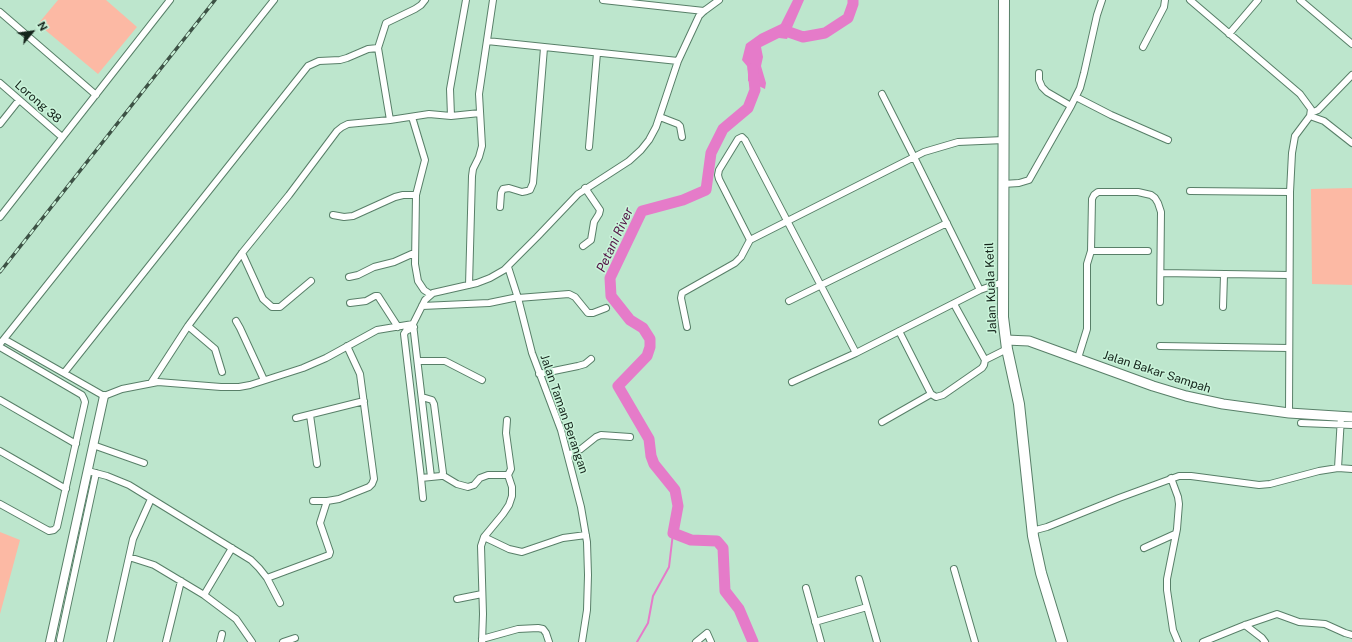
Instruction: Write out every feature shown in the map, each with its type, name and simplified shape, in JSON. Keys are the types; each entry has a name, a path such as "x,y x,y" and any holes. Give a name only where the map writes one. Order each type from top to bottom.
{"main road":[{"name":"Jalan Kuala Ketil","path":"1004,0 1003,317 1020,412 1032,531 1041,573 1062,642"},
{"name":"Jalan Bakar Sampah","path":"1007,345 1029,341 1153,386 1186,396 1223,404 1341,421 1352,417"}],"street":[{"path":"0,217 170,0"},
{"path":"0,344 274,0"},
{"path":"390,120 378,48 388,20 415,9 425,0"},
{"path":"451,116 450,89 466,0"},
{"path":"469,285 472,176 473,169 479,157 482,146 479,94 493,0"},
{"path":"603,0 704,10"},
{"path":"431,477 414,326 422,306 430,294 469,285 490,278 508,266 585,188 629,161 641,150 649,140 660,117 678,61 699,16 704,10 719,0"},
{"path":"1003,184 1019,184 1029,180 1076,97 1086,68 1097,15 1102,0"},
{"path":"1143,47 1164,7 1165,0"},
{"path":"1190,0 1300,94 1310,106 1311,114"},
{"path":"1229,34 1258,0"},
{"path":"1300,0 1352,44"},
{"path":"0,12 96,95"},
{"path":"487,41 678,61"},
{"path":"64,373 308,66 319,61 340,60 368,49 378,48"},
{"path":"500,207 501,193 503,189 509,188 522,192 527,191 530,190 533,183 544,48"},
{"path":"589,147 597,53"},
{"path":"1039,73 1039,80 1042,87 1047,92 1071,106"},
{"path":"1289,413 1290,192 1294,141 1297,132 1311,114 1318,110 1352,75"},
{"name":"Lorong 38","path":"0,83 62,137"},
{"path":"882,94 980,290"},
{"path":"1076,97 1111,115 1168,140"},
{"path":"0,124 19,100"},
{"path":"151,383 188,326 242,253 342,126 429,114 451,116 480,113"},
{"path":"1311,114 1328,124 1352,143"},
{"path":"412,117 425,160 416,194 414,253 416,274 418,282 424,290 430,294"},
{"path":"660,117 678,124 680,126 682,137"},
{"path":"750,240 719,180 718,174 740,137 745,140 856,353"},
{"path":"687,327 681,298 682,293 735,263 741,257 750,240 786,220 914,156 958,142 1004,140"},
{"path":"583,246 591,240 594,222 600,214 600,210 585,188"},
{"path":"1190,190 1290,192"},
{"path":"1078,358 1087,329 1087,264 1091,250 1092,199 1094,194 1098,192 1122,191 1145,193 1155,198 1160,207 1160,302"},
{"path":"333,215 344,217 352,216 396,197 416,194"},
{"path":"789,301 947,223"},
{"path":"1091,250 1148,251"},
{"path":"242,253 263,299 272,307 280,306 311,281"},
{"path":"349,277 358,275 374,267 394,262 414,253"},
{"name":"Jalan Taman Berangan","path":"508,266 532,353 553,409 578,491 586,535 588,593 582,642"},
{"path":"1161,273 1289,275"},
{"path":"1223,307 1224,275"},
{"path":"792,382 856,353 980,290 1003,282"},
{"path":"422,306 489,303 518,298 569,294 575,297 588,313 593,313 606,308"},
{"path":"350,303 366,301 378,296 398,327"},
{"path":"899,331 931,394 936,397 944,395 984,365 984,360 954,304"},
{"path":"236,322 264,380"},
{"path":"188,326 215,349 222,372"},
{"path":"104,396 122,389 164,382 239,387 303,368 326,358 377,330 414,326"},
{"path":"414,326 404,334 423,498"},
{"path":"4,339 104,396"},
{"path":"984,360 1007,345"},
{"path":"313,501 339,499 368,487 372,484 374,479 360,374 347,346"},
{"path":"1160,346 1289,348"},
{"path":"0,347 82,395 85,402 57,527 54,530 49,531 0,504"},
{"path":"539,374 585,364 591,359"},
{"path":"418,361 445,361 482,380"},
{"path":"882,422 931,394"},
{"path":"60,640 92,472 93,445 104,396"},
{"path":"422,397 432,400 434,404 442,475"},
{"path":"0,400 76,444"},
{"path":"296,418 364,401"},
{"path":"310,415 317,464"},
{"path":"507,420 506,433 511,469 508,475 512,487 512,496 509,505 484,537 481,546 483,614 482,640 518,629 538,628 543,629 549,642"},
{"path":"1301,423 1341,421 1352,425"},
{"path":"1338,468 1341,421"},
{"path":"568,455 581,449 596,437 630,437"},
{"path":"93,445 144,463"},
{"path":"0,451 66,489"},
{"path":"1032,531 1047,527 1179,476 1191,476 1259,485 1270,484 1319,471 1338,468 1352,469"},
{"path":"92,472 118,479 251,560 267,578 280,603"},
{"path":"50,642 92,472"},
{"path":"421,478 442,475 457,484 468,487 474,485 480,478 488,475 508,475"},
{"path":"1171,478 1179,504 1167,579 1167,590 1173,630 1178,642"},
{"path":"110,642 133,539 151,499"},
{"path":"267,578 329,555 330,552 320,523 327,501"},
{"path":"1144,548 1175,534"},
{"path":"484,537 509,549 522,552 554,541 586,535"},
{"path":"204,595 232,548"},
{"path":"129,557 154,565 204,595 236,619 252,642"},
{"path":"954,569 975,642"},
{"path":"859,579 877,642"},
{"path":"166,642 181,581"},
{"path":"806,588 821,642"},
{"path":"457,599 482,594"},
{"path":"815,622 867,607"},
{"path":"1203,642 1277,614 1299,622 1325,624 1352,635"},
{"path":"1245,625 1265,642"},
{"path":"696,642 707,633 711,642"},
{"path":"220,642 222,634"},
{"path":"283,642 296,638"}],"shaded area":[{"path":"58,0 106,0 137,27 98,74 38,24"},
{"path":"793,0 804,0 787,39 779,38 761,47 763,57 761,66 766,83 765,89 748,81 747,66 742,60 746,44 760,34 781,24"},
{"path":"1352,188 1352,285 1312,284 1311,189"},
{"path":"0,532 20,540 0,614"}],"waterway":[{"name":"Petani River","path":"783,30 803,37 825,33 848,18 853,0"},
{"name":"Petani River","path":"753,69 755,90 748,108 723,129 711,153 706,190 683,200 642,211 610,278 611,296 630,320 643,328 650,339 650,347 647,356 618,386 649,439 651,456 654,464 675,490 678,506 673,533 691,540 717,541 723,548 725,591 739,609 753,642"},
{"path":"637,642 648,623 653,596 669,567 673,533"}],"railway":[{"path":"0,272 215,0"}]}
